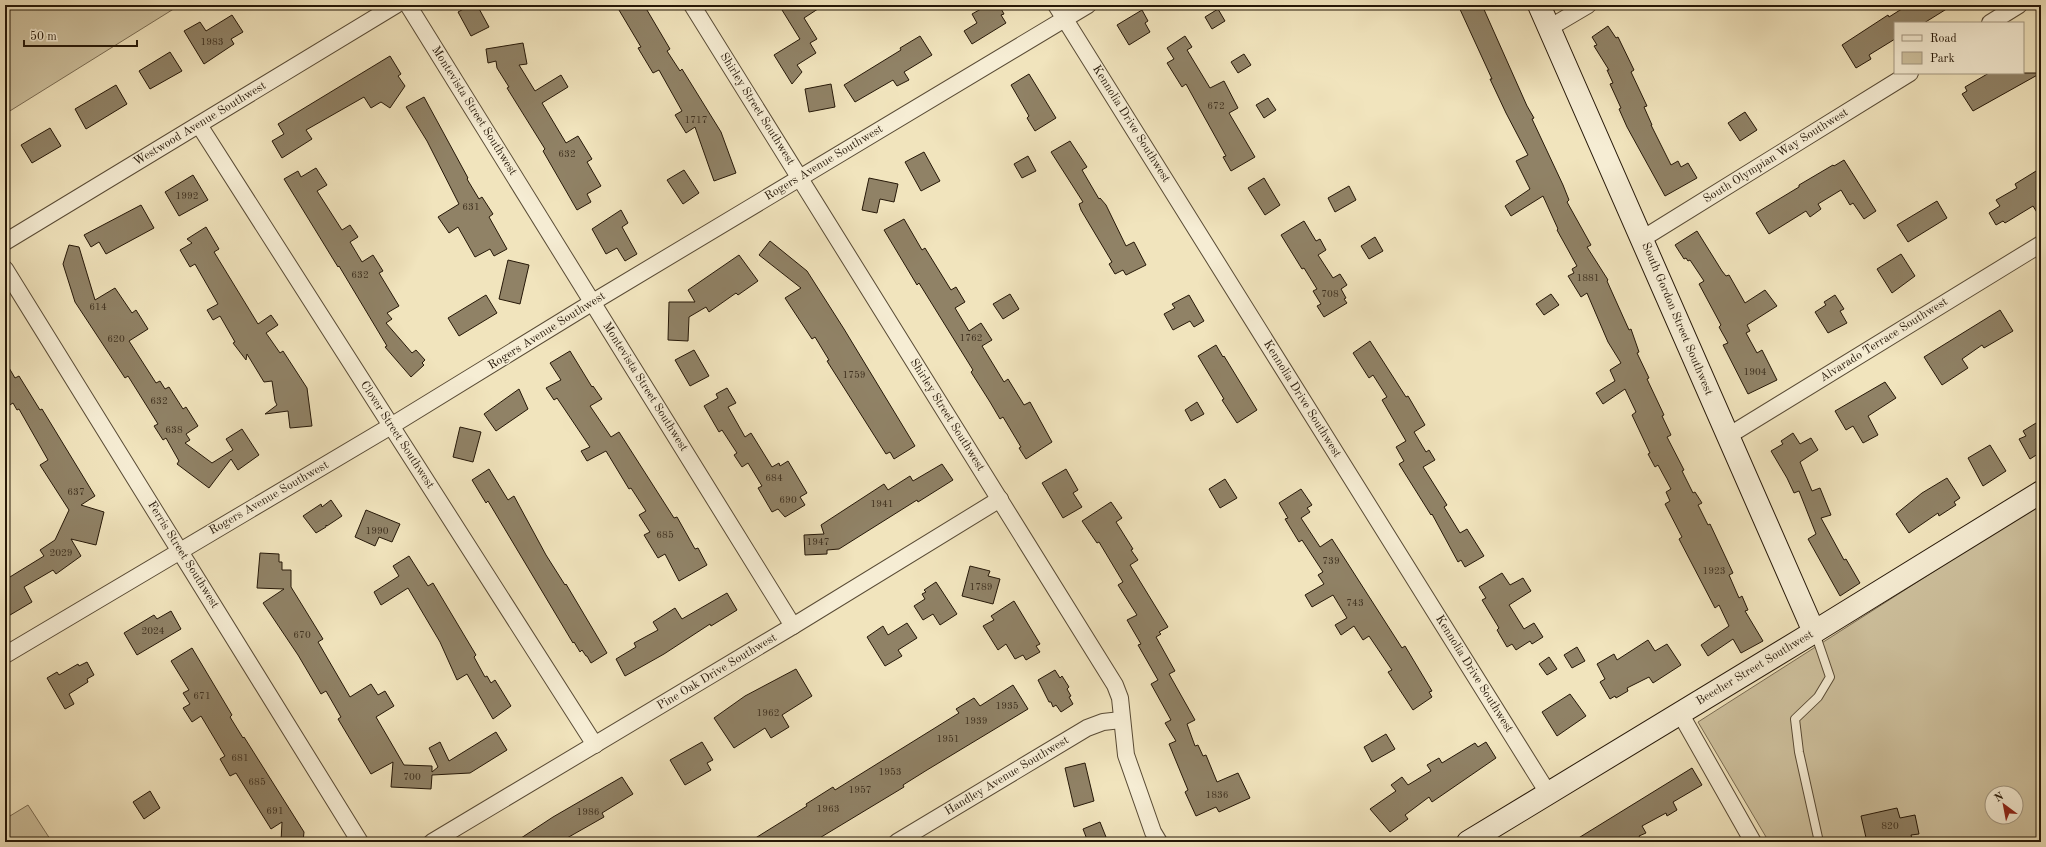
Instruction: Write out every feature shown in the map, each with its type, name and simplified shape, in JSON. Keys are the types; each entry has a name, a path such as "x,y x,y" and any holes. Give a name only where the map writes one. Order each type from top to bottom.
{"street":[{"name":"Westwood Avenue Southwest","path":"5,242 396,5"},
{"name":"Montevista Street Southwest","path":"408,5 793,626"},
{"name":"Shirley Street Southwest","path":"692,5 1115,685 1120,698 1121,720 1126,755 1153,832 1160,842"},
{"name":"Kennolia Drive Southwest","path":"1056,5 1548,793"},
{"name":"Rogers Avenue Southwest","path":"5,655 391,426 593,302 1088,5"},
{"name":"South Gordon Street Southwest","path":"1539,5 1814,632"},
{"path":"1549,28 1588,5"},
{"path":"1992,22 2019,5"},
{"name":"South Olympian Way Southwest","path":"1642,239 1908,74"},
{"name":"Clover Street Southwest","path":"199,125 595,745"},
{"name":"Alvarado Terrace Southwest","path":"1728,436 2041,244"},
{"name":"Ferris Street Southwest","path":"5,269 360,842"},
{"name":"Beecher Street Southwest","path":"1468,842 1680,714 2041,492"},
{"name":"Pine Oak Drive Southwest","path":"432,842 793,626 1000,499"},
{"path":"1680,714 1753,842"},
{"name":"Handley Avenue Southwest","path":"897,842 1088,728 1103,722 1121,720"}],"lane":[{"path":"1814,632 1830,677 1818,697 1795,719 1799,752 1819,842"}],"green space":[{"path":"5,5 180,5 5,114"},
{"path":"2041,503 2041,842 1769,842 1698,722"},
{"path":"28,805 52,842 5,842 5,819"}],"building":[{"path":"471,5 477,5 489,27 471,36 458,12"},
{"path":"616,5 644,5 670,49 667,51 680,71 682,69 721,132 736,173 714,181 695,127 686,133 675,115 682,111 659,70 653,73 638,48 641,47"},
{"path":"791,5 824,5 804,18 817,39 810,43 816,53 797,65 802,72 792,84 774,55 800,39 782,10"},
{"path":"988,5 999,5 1004,14 1001,15 1006,23 972,44 964,31 977,23 972,14"},
{"path":"1458,5 1482,5 1563,185 1569,200 1567,202 1591,245 1587,247 1608,280 1607,281 1629,330 1631,329 1639,352 1637,353 1649,378 1647,379 1664,415 1662,416 1671,435 1667,437 1684,470 1682,471 1693,493 1695,492 1702,503 1698,505 1708,525 1710,524 1733,573 1729,575 1739,598 1742,596 1748,610 1745,611 1763,641 1741,653 1733,639 1708,656 1701,645 1729,626 1719,605 1715,608 1679,539 1682,537 1665,504 1670,501 1666,492 1671,489 1658,465 1655,467 1648,454 1650,453 1632,415 1636,412 1625,389 1603,404 1596,393 1615,381 1610,370 1621,363 1608,342 1587,293 1581,297 1568,276 1574,273 1572,269 1577,266 1557,230 1558,229 1543,196 1511,216 1505,206 1530,189 1516,161 1528,155 1490,79 1492,79"},
{"path":"1908,5 1953,5 1926,22 1894,22 1894,40 1869,55 1871,59 1856,68 1842,45 1888,15 1889,17"},
{"path":"1218,9 1225,21 1212,29 1205,17"},
{"path":"1142,10 1148,21 1145,23 1150,32 1129,45 1117,25"},
{"path":"232,15 243,32 231,39 234,44 204,64 184,31 200,22 206,31"},
{"path":"1608,26 1616,38 1618,37 1634,70 1631,72 1647,106 1644,107 1651,125 1671,165 1678,161 1681,167 1688,163 1697,178 1665,196 1627,127 1619,109 1621,108 1610,84 1613,83 1607,70 1609,70 1594,46 1597,45 1592,37"},
{"path":"920,36 932,55 904,72 909,80 897,86 893,80 855,102 844,85 901,50 900,48"},
{"path":"1185,36 1192,47 1187,50 1210,88 1224,81 1238,108 1229,113 1255,157 1231,171 1223,157 1226,156 1186,84 1182,87 1167,63 1174,59 1167,48"},
{"path":"523,43 527,64 519,65 535,91 561,75 568,87 542,103 566,143 578,136 592,159 587,162 601,186 587,194 591,202 577,210 543,151 545,149 507,88 509,87 497,68 496,61 488,63 486,49"},
{"path":"170,52 182,71 150,89 139,71"},
{"path":"1244,54 1251,65 1238,73 1231,62"},
{"path":"390,56 401,74 398,76 405,86 390,108 381,102 371,108 364,97 306,130 312,139 282,158 272,141 284,134 278,124"},
{"path":"2041,73 1973,111 1962,94 1967,91 1965,87 1987,74"},
{"path":"1029,74 1056,118 1035,131 1027,118 1029,116 1011,85"},
{"path":"831,84 835,107 809,112 805,89"},
{"path":"116,85 127,104 86,129 75,109"},
{"path":"424,97 468,178 467,179 479,199 482,197 493,214 489,217 507,249 494,256 490,249 475,257 458,227 449,233 438,217 459,204 427,141 406,107"},
{"path":"1268,98 1276,110 1264,118 1256,105"},
{"path":"1745,112 1757,130 1740,141 1728,123"},
{"path":"50,128 61,146 32,163 21,145"},
{"path":"1070,141 1087,167 1082,170 1099,199 1100,198 1106,205 1126,246 1134,242 1146,265 1126,275 1123,270 1115,274 1109,264 1112,262 1081,210 1079,204 1083,202 1051,152"},
{"path":"924,152 940,181 921,191 905,162"},
{"path":"1028,156 1036,171 1022,178 1014,164"},
{"path":"1844,160 1876,211 1864,219 1853,203 1850,205 1841,190 1818,204 1821,209 1810,217 1806,211 1769,234 1756,213 1799,187 1799,185"},
{"path":"316,168 327,185 317,191 342,230 350,225 358,237 350,242 362,262 373,255 383,271 379,273 399,306 387,313 392,319 386,323 412,353 416,350 425,360 422,363 424,365 411,377 385,347 387,346 339,266 338,267 284,179 298,171 301,177"},
{"path":"2041,168 2041,219 2033,206 2005,223 2003,221 1996,225 1989,213 2000,206 1996,200 2017,188 2015,184"},
{"path":"684,170 699,193 683,204 667,180"},
{"path":"193,175 208,200 179,216 165,192"},
{"path":"869,178 898,184 894,202 880,199 877,213 862,210"},
{"path":"1264,178 1280,205 1265,215 1248,188"},
{"path":"1349,186 1356,200 1335,212 1328,198"},
{"path":"1937,201 1947,218 1908,242 1897,225"},
{"path":"141,205 154,228 106,254 99,242 91,247 84,235"},
{"path":"621,210 628,223 622,227 637,254 625,261 617,248 606,254 592,229"},
{"path":"904,219 922,250 925,248 951,290 956,287 965,302 955,308 969,331 981,323 992,340 982,346 1004,382 1008,379 1024,405 1030,402 1052,442 1026,459 1019,448 1021,447 1003,417 1000,419 971,372 973,370 919,283 917,285 884,230"},
{"path":"1304,221 1316,241 1320,239 1326,250 1318,255 1333,278 1340,274 1347,285 1341,289 1347,303 1324,317 1317,306 1321,304 1313,291 1317,289 1304,268 1302,269 1281,235"},
{"path":"206,227 219,249 214,252 258,324 271,315 278,325 266,333 280,353 283,351 307,388 312,426 290,428 288,411 265,414 277,405 272,381 264,382 247,354 246,360 233,343 235,342 220,316 213,320 207,310 218,304 195,264 190,267 180,250 192,243 187,239"},
{"path":"1697,231 1722,271 1726,276 1729,275 1745,303 1765,290 1777,306 1747,325 1750,331 1746,333 1757,353 1762,350 1777,380 1748,394 1723,345 1728,343 1719,327 1721,325 1699,284 1704,281 1690,260 1688,261 1686,258 1684,259 1675,245"},
{"path":"1375,237 1383,251 1369,259 1361,246"},
{"path":"770,241 807,271 915,446 894,459 890,452 886,454 827,361 829,360 815,337 812,339 785,298 801,288 759,255"},
{"path":"69,245 79,247 95,300 115,288 132,313 136,310 148,329 129,341 156,383 160,381 165,389 169,387 183,409 186,407 198,426 186,434 190,440 185,443 212,463 233,450 226,439 242,429 259,455 238,470 231,459 209,488 177,464 179,461 166,438 163,440 154,426 158,424 128,376 125,378 75,302 63,264"},
{"path":"1901,254 1915,276 1892,293 1877,269"},
{"path":"739,255 758,281 738,295 736,293 709,312 706,307 689,317 688,341 668,340 669,302 695,302 688,290"},
{"path":"508,260 529,265 520,304 499,299"},
{"path":"1010,294 1019,309 1003,319 993,304"},
{"path":"1551,294 1559,305 1544,315 1536,304"},
{"path":"486,295 497,313 459,336 448,318"},
{"path":"1189,295 1204,321 1194,327 1190,321 1173,330 1164,314 1175,308 1172,304"},
{"path":"1835,295 1844,309 1840,311 1847,323 1828,333 1815,312 1826,305 1824,302"},
{"path":"2000,310 2013,331 1984,348 1982,345 1962,359 1968,368 1942,385 1924,357"},
{"path":"1370,341 1406,397 1408,396 1425,425 1414,432 1426,452 1429,450 1435,460 1423,467 1447,505 1444,507 1460,533 1467,529 1484,556 1465,567 1461,560 1458,562 1432,514 1431,515 1399,464 1404,461 1396,447 1406,441 1382,400 1387,397 1373,375 1369,378 1353,353"},
{"path":"1216,345 1257,410 1237,423 1222,400 1224,399 1198,356"},
{"path":"694,350 709,376 690,386 675,360"},
{"path":"570,351 592,387 593,386 602,399 590,406 611,437 619,432 674,518 677,517 695,549 698,548 707,565 679,581 665,554 658,558 644,535 650,532 639,515 646,511 631,488 629,489 606,451 587,461 581,451 590,447 557,398 554,400 546,388 561,380 550,363"},
{"path":"5,361 15,378 19,376 40,410 42,409 95,496 81,505 104,512 96,545 71,539 81,556 56,574 53,570 24,587 32,602 5,618 5,580 44,556 40,550 55,540 69,510 40,465 48,460 19,409 17,410 13,403 5,408"},
{"path":"1885,382 1896,398 1868,416 1878,435 1863,443 1853,426 1846,430 1835,411"},
{"path":"727,388 736,403 728,407 745,437 751,433 772,467 779,463 780,466 788,461 807,493 800,497 805,505 785,517 778,509 772,512 758,488 762,486 748,463 742,467 734,455 737,453 722,430 719,432 704,406 718,398 716,394"},
{"path":"519,389 528,409 496,431 484,414"},
{"path":"1197,402 1204,414 1191,421 1185,410"},
{"path":"2041,420 2041,452 2030,459 2019,439 2026,436 2023,431"},
{"path":"460,427 481,432 473,462 453,457"},
{"path":"1793,433 1800,444 1811,438 1818,450 1800,462 1812,491 1820,488 1831,515 1821,518 1844,560 1846,559 1860,583 1840,596 1808,539 1816,534 1799,491 1794,493 1771,451 1783,444 1781,441"},
{"path":"1990,445 2006,471 1983,486 1968,458"},
{"path":"942,464 953,480 918,502 917,500 839,549 827,550 827,554 805,555 804,535 824,534 821,525 884,484 888,490 910,476 913,481"},
{"path":"489,469 508,500 514,496 546,555 565,585 566,584 607,653 591,663 582,650 580,652 574,642 573,643 488,501 486,503 472,480"},
{"path":"1066,469 1078,490 1073,493 1082,507 1063,518 1042,483"},
{"path":"1947,478 1960,498 1954,502 1956,505 1939,516 1938,513 1909,533 1896,514 1922,493"},
{"path":"1225,479 1237,498 1220,508 1209,489"},
{"path":"1301,489 1312,505 1307,508 1310,512 1301,518 1320,547 1332,539 1402,648 1405,646 1432,691 1429,692 1432,697 1413,710 1388,672 1392,670 1369,636 1363,640 1354,626 1341,635 1335,625 1347,618 1333,595 1312,607 1305,595 1324,584 1318,575 1323,572 1302,540 1299,542 1285,519 1288,518 1279,503"},
{"path":"331,500 342,516 327,526 326,525 326,527 316,533 303,516 321,504 322,507"},
{"path":"1111,502 1122,518 1116,522 1138,560 1130,565 1168,627 1159,632 1161,634 1156,637 1175,671 1169,674 1195,720 1187,724 1195,746 1198,745 1203,756 1206,755 1217,782 1238,773 1250,798 1219,812 1216,807 1196,816 1185,792 1188,790 1169,744 1176,741 1165,723 1171,720 1151,684 1158,680 1138,645 1141,644 1127,620 1137,615 1118,585 1123,582 1099,542 1097,543 1082,521"},
{"path":"366,510 400,524 392,542 379,537 375,546 355,537"},
{"path":"260,553 279,554 279,562 282,562 282,570 291,570 291,587 323,639 318,642 350,697 371,684 378,695 385,691 394,706 376,717 404,765 432,766 432,772 438,767 429,748 440,742 449,761 496,732 507,750 470,773 432,775 431,789 391,787 393,762 371,774 338,719 341,717 326,691 321,694 298,655 263,603 284,589 257,588"},
{"path":"409,556 428,586 433,583 476,655 474,657 485,677 487,676 491,683 495,680 511,706 493,719 467,674 457,680 440,642 408,588 381,605 374,592 399,576 393,566"},
{"path":"970,566 990,571 988,576 1000,579 993,604 962,596"},
{"path":"1502,573 1510,585 1523,578 1531,591 1509,605 1524,629 1534,623 1543,637 1532,644 1530,641 1516,650 1512,644 1507,647 1497,630 1499,628 1482,600 1486,598 1479,587"},
{"path":"936,582 957,614 940,625 933,614 923,620 914,606 925,599 922,594 926,592 924,590"},
{"path":"727,593 737,610 711,626 710,624 664,654 625,676 616,659 636,647 634,643 658,630 653,622 675,608 682,619"},
{"path":"1014,601 1040,644 1036,646 1040,652 1026,660 1023,655 1015,659 1006,644 998,650 983,626 994,620 991,616"},
{"path":"171,611 181,629 137,655 124,633 154,615 157,619"},
{"path":"907,623 917,638 898,650 902,656 885,666 867,637 883,626 888,635"},
{"path":"1648,640 1655,651 1667,644 1681,665 1653,683 1649,677 1627,688 1628,691 1616,698 1615,696 1610,699 1600,682 1605,679 1597,664 1614,654 1617,660"},
{"path":"1577,647 1585,661 1572,668 1564,655"},
{"path":"192,648 232,715 230,717 304,832 303,842 281,842 282,822 271,829 236,773 230,776 220,759 225,756 201,716 192,722 183,708 190,704 183,693 189,690 171,661"},
{"path":"1549,657 1557,669 1547,675 1539,664"},
{"path":"87,662 94,675 87,679 88,682 69,694 74,704 65,709 47,678 57,672 59,675 78,664 79,666"},
{"path":"796,669 812,696 782,715 789,727 771,738 765,728 734,748 714,718 745,696"},
{"path":"1055,670 1060,678 1062,676 1069,687 1067,689 1073,704 1061,712 1056,705 1053,707 1051,702 1049,702 1038,680"},
{"path":"1013,685 1028,709 927,770 903,785 904,787 813,842 749,842 807,806 806,804 833,787 835,790 959,713 956,709 974,698 980,706"},
{"path":"1570,694 1586,716 1557,736 1542,712"},
{"path":"1386,734 1395,749 1372,762 1364,747"},
{"path":"702,742 713,760 707,763 711,770 685,785 670,760"},
{"path":"1486,742 1496,758 1432,802 1429,797 1405,815 1408,819 1390,832 1370,809 1396,791 1391,785 1402,777 1408,785 1431,771 1427,765 1439,758 1442,763 1475,743 1478,747"},
{"path":"1085,763 1094,801 1074,807 1065,768"},
{"path":"1692,768 1702,785 1673,802 1677,810 1667,816 1666,813 1642,826 1646,833 1639,836 1642,842 1572,842"},
{"path":"622,777 633,794 602,813 604,817 560,842 515,842 553,817"},
{"path":"150,791 160,808 144,819 133,802"},
{"path":"1897,808 1900,818 1915,815 1919,834 1911,835 1913,842 1867,842 1861,816"},
{"path":"1100,822 1108,842 1088,842 1083,829"}]}
